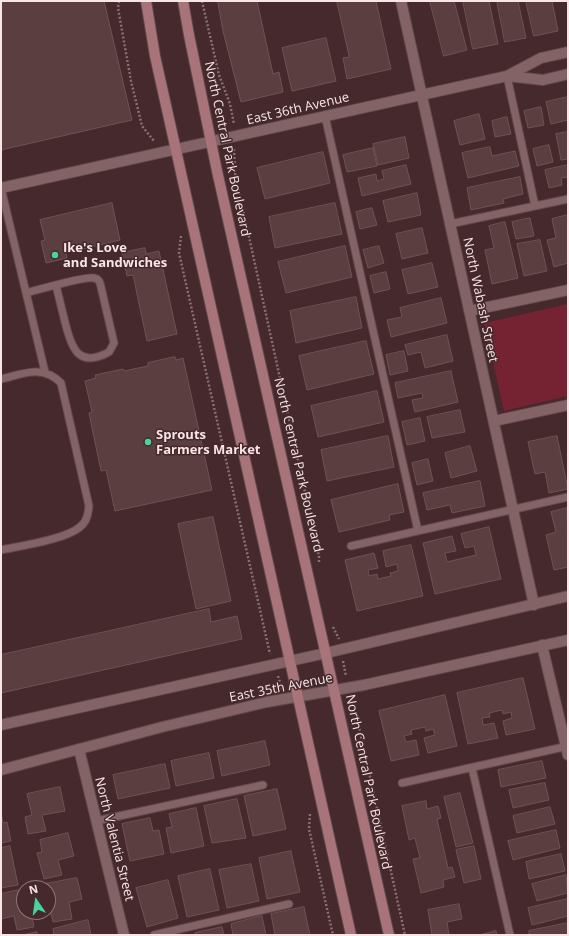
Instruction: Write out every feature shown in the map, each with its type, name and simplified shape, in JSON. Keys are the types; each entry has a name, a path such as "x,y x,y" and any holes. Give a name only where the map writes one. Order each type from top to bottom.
{"main road":[{"path":"146,1 154,56 176,149 288,661 351,935"},
{"name":"North Central Park Boulevard","path":"184,1 189,35 212,142 389,935"}],"street":[{"name":"North Wabash Street","path":"401,1 534,605"},
{"name":"East 36th Avenue","path":"1,188 507,76 541,58 568,52"},
{"name":"East 36th Avenue","path":"507,76 543,80 568,74"},
{"path":"469,311 568,290"},
{"path":"494,421 568,405"},
{"name":"East 35th Avenue","path":"1,725 326,653 568,596"},
{"name":"East 35th Avenue","path":"1,770 170,725 568,640"},
{"path":"542,645 567,749"},
{"name":"North Valentia Street","path":"79,749 124,935"}],"lane":[{"path":"507,76 535,206"},
{"path":"325,116 418,531"},
{"path":"1,188 45,372"},
{"path":"450,224 568,199"},
{"path":"26,293 89,278 95,278 99,281 114,343 109,352 91,358 81,355 72,348 56,286"},
{"path":"1,379 33,372 45,372 54,376 61,383 89,506 88,516 81,526 69,534 1,550"},
{"path":"350,546 568,497"},
{"path":"402,783 567,749"},
{"path":"472,768 510,935"},
{"path":"96,821 263,785"},
{"path":"154,935 289,904"}],"path":[{"path":"119,1 118,8 130,74 142,126"},
{"path":"202,1 219,75 230,104 234,122"},
{"path":"235,173 319,556 319,567"},
{"path":"182,229 179,253 274,664 286,699"},
{"path":"331,624 338,634 348,688"},
{"path":"353,717 359,726 405,935"},
{"path":"309,807 309,830 333,935"}],"shaded area":[{"path":"568,304 568,396 504,411 484,323"}],"building":[{"path":"1,1 104,1 132,120 1,150"},
{"path":"218,1 257,1 273,74 279,72 283,92 241,102 223,31"},
{"path":"337,1 376,1 391,69 347,79 343,58 349,57"},
{"path":"430,1 454,1 467,50 444,56"},
{"path":"463,1 489,1 498,44 473,49"},
{"path":"497,1 518,1 526,38 505,42"},
{"path":"526,1 552,1 558,31 534,36"},
{"path":"326,38 336,81 292,91 282,48"},
{"path":"568,97 568,120 551,124 546,102"},
{"path":"541,107 544,125 528,128 524,111"},
{"path":"479,114 485,139 460,145 454,121"},
{"path":"507,117 511,134 495,137 492,121"},
{"path":"568,132 568,159 561,160 556,134"},
{"path":"405,137 409,158 378,165 373,144"},
{"path":"549,145 553,162 537,166 533,149"},
{"path":"490,147 492,156 515,151 519,166 468,178 462,153"},
{"path":"373,148 377,166 347,172 343,155"},
{"path":"323,152 330,183 265,199 257,168"},
{"path":"406,165 411,184 362,196 358,178 376,174 377,181 384,179 382,171"},
{"path":"568,165 568,177 561,178 562,185 549,188 545,170"},
{"path":"520,177 523,194 503,199 504,203 471,210 467,188"},
{"path":"417,193 421,215 388,222 383,201"},
{"path":"112,203 120,240 66,253 67,258 46,263 41,241 45,240 40,220"},
{"path":"335,203 342,234 275,248 269,217"},
{"path":"372,208 377,225 360,229 356,212"},
{"path":"568,215 568,263 554,267 547,240 556,238 552,219"},
{"path":"530,218 534,236 516,239 512,222"},
{"path":"505,222 518,278 492,284 485,250 494,248 489,226"},
{"path":"422,228 428,253 402,259 396,234"},
{"path":"540,240 547,271 524,276 517,244"},
{"path":"345,246 352,277 286,293 278,262"},
{"path":"379,246 384,263 368,268 363,250"},
{"path":"145,248 146,254 159,251 177,334 147,341 133,275 127,276 122,253"},
{"path":"432,263 438,287 408,294 402,270"},
{"path":"386,272 390,289 374,293 370,276"},
{"path":"356,297 362,328 296,343 290,311"},
{"path":"441,298 447,323 391,337 387,320 402,317 400,308"},
{"path":"447,335 453,361 425,368 421,352 408,355 405,345"},
{"path":"366,341 374,374 307,390 299,356"},
{"path":"404,351 408,371 390,375 386,355"},
{"name":"Sprouts Farmers Market","path":"175,357 176,360 183,358 212,490 115,511 106,470 101,471 89,413 92,412 85,381 96,378 95,375 123,369 124,371 148,366 148,363"},
{"path":"451,371 458,402 415,412 412,400 423,398 422,393 398,398 395,383"},
{"path":"377,391 384,422 318,437 311,406"},
{"path":"460,410 465,432 432,438 427,417"},
{"path":"420,418 425,441 407,445 402,422"},
{"path":"388,436 394,467 327,481 321,450"},
{"path":"557,436 568,489 549,493 545,472 535,474 528,442"},
{"path":"470,446 477,471 451,478 445,453"},
{"path":"428,459 433,481 417,485 412,463"},
{"path":"480,481 485,506 452,513 450,505 427,510 423,493"},
{"path":"398,484 404,512 389,515 390,520 339,532 331,500"},
{"path":"567,508 568,567 554,570 546,535 556,532 551,512"},
{"path":"213,517 231,601 196,609 178,524"},
{"path":"489,527 501,579 435,594 423,543 452,536 456,551 445,553 447,562 476,555 474,546 465,548 461,534"},
{"path":"411,545 423,596 357,611 345,560 374,553 378,568 368,570 369,576 377,574 378,579 391,576 390,573 398,571 397,564 386,567 383,551"},
{"path":"209,609 211,622 237,616 242,639 1,693 1,655"},
{"path":"523,678 535,729 506,735 503,721 512,718 511,712 503,714 502,710 489,713 490,717 482,718 483,725 494,723 498,738 468,744 457,693"},
{"path":"445,695 457,746 428,753 424,738 435,735 433,729 426,731 425,727 411,730 412,734 404,736 406,742 416,740 419,755 391,761 379,711"},
{"path":"265,741 270,765 222,776 217,751"},
{"path":"209,753 214,778 176,786 171,761"},
{"path":"542,761 546,778 501,787 498,770"},
{"path":"165,764 170,788 118,799 113,775"},
{"path":"545,783 549,800 513,808 509,790"},
{"path":"60,787 65,811 42,815 46,831 28,834 25,817 32,815 27,794"},
{"path":"277,789 286,829 253,836 244,796"},
{"path":"460,793 473,843 456,847 444,797"},
{"path":"237,799 246,838 212,843 204,806"},
{"path":"426,801 427,809 438,806 441,818 437,819 448,868 452,867 455,877 443,880 444,887 421,893 413,859 420,858 415,838 409,840 402,806"},
{"path":"550,807 555,824 517,833 513,816"},
{"path":"196,808 204,846 171,853 166,828 172,827 169,814"},
{"path":"1,813 3,823 7,822 11,841 1,843"},
{"path":"150,818 153,831 159,830 164,854 130,861 122,824"},
{"path":"556,830 560,848 513,860 508,841"},
{"path":"68,833 74,856 58,860 62,875 44,879 37,853 42,852 40,840"},
{"path":"10,846 17,880 16,885 1,888 1,848"},
{"path":"474,846 481,879 464,883 456,850"},
{"path":"291,851 300,892 267,899 259,858"},
{"path":"561,854 565,871 529,879 526,862"},
{"path":"251,864 259,901 227,908 219,870"},
{"path":"210,869 219,910 187,917 178,876"},
{"path":"566,875 568,893 537,901 532,884"},
{"path":"77,878 82,899 69,902 72,919 53,922 53,920 56,920 56,882"},
{"path":"168,880 178,918 147,927 136,888"},
{"path":"16,891 16,920 33,920 34,927 17,930 14,916 1,919 1,894"},
{"path":"568,899 568,916 532,925 528,908"},
{"path":"459,904 462,919 447,922 449,935 432,935 428,910"},
{"path":"304,907 310,935 275,935 271,914"},
{"path":"262,916 266,935 233,935 231,924"},
{"path":"88,920 91,935 54,935 53,929"},
{"path":"568,923 568,935 529,935 529,931"},
{"path":"222,927 224,935 196,935 195,933"},
{"path":"496,931 497,935 480,935"},
{"path":"37,932 37,935 23,935"}],"place":[{"name":"Ike's Love and Sandwiches","path":"55,255"},
{"name":"Sprouts Farmers Market","path":"148,442"}]}
